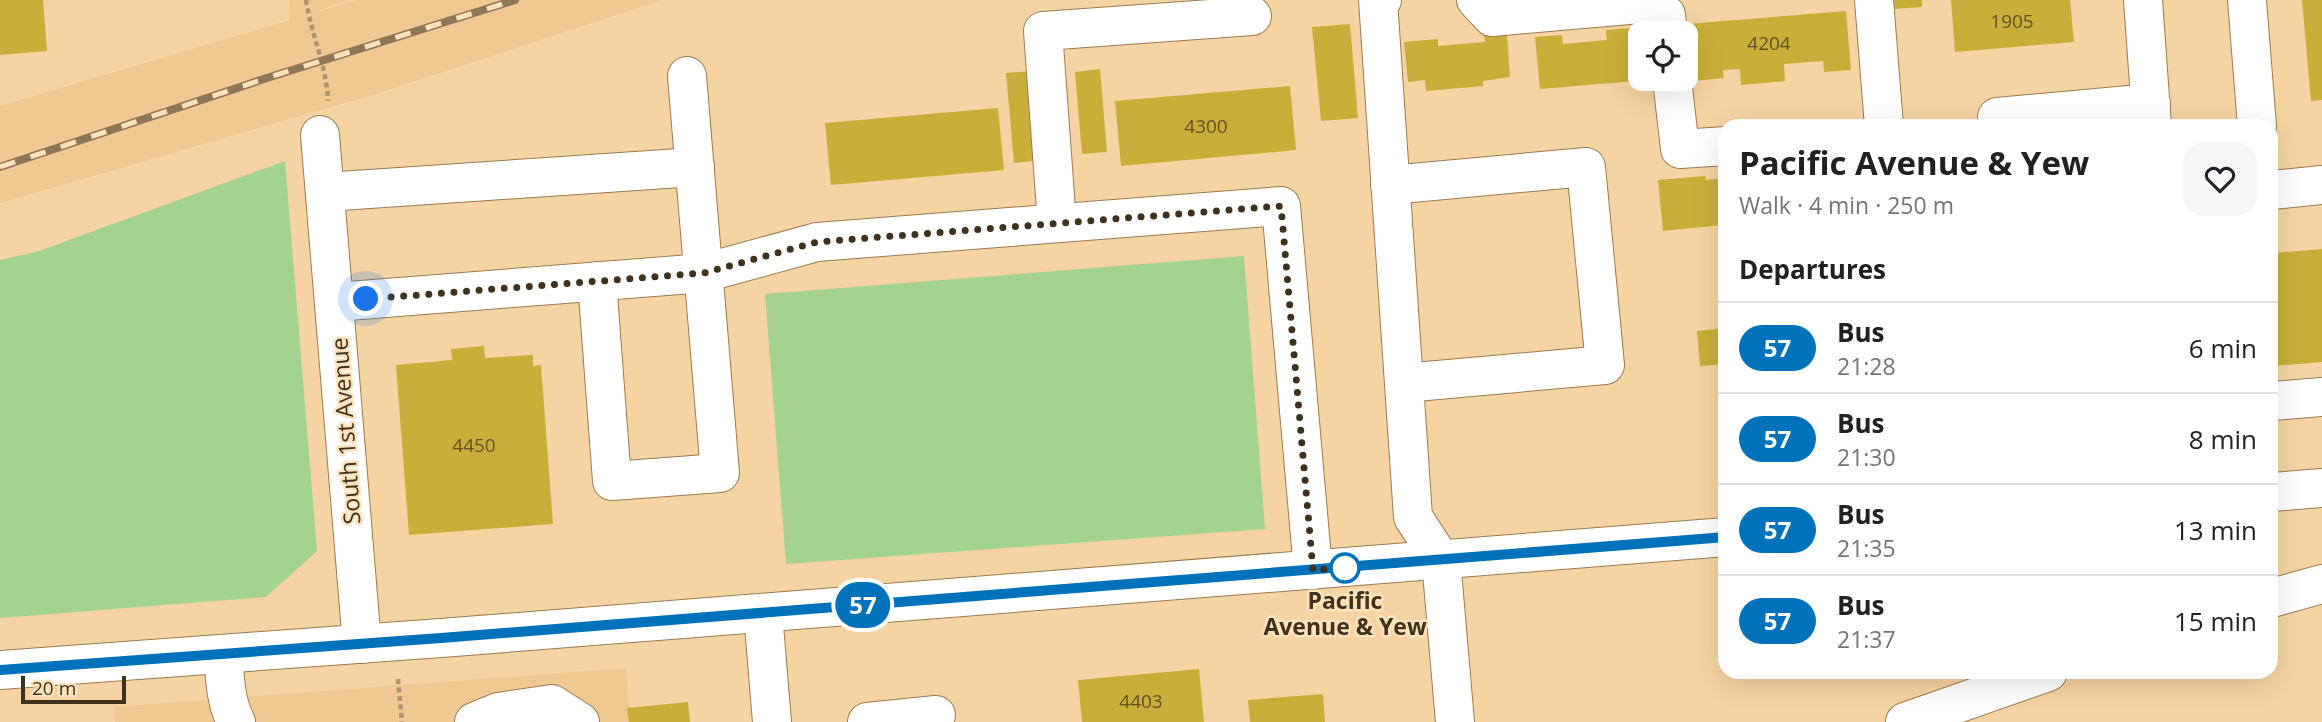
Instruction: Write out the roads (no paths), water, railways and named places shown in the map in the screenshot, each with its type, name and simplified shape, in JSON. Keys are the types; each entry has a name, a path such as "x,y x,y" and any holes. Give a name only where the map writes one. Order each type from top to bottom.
{"main road":[{"path":"1382,0 1378,0 1413,517 1441,560 1455,722"},
{"path":"1476,0 1492,17 1640,4 1666,15 1667,21"},
{"path":"1874,0 1883,119"},
{"path":"1997,117 2152,115 2143,0"},
{"path":"2247,0 2256,119"},
{"path":"1057,223 1044,31 1252,16"},
{"path":"597,281 612,481 720,473 687,76"},
{"path":"1673,91 1680,149 1718,147"},
{"name":"South 1st Avenue","path":"320,135 362,644"},
{"path":"325,192 695,167"},
{"path":"1390,185 1586,167 1605,365 1404,383"},
{"path":"2278,190 2322,186"},
{"path":"335,302 704,273 817,242 1281,206 1313,570"},
{"path":"2278,401 2322,397"},
{"path":"2278,492 2322,488"},
{"path":"0,670 1718,538"},
{"path":"2278,596 2322,584"},
{"path":"763,613 772,722"},
{"path":"223,654 226,690 236,722"},
{"path":"1905,722 2028,679"},
{"path":"474,722 498,712 552,704 580,722"},
{"path":"867,722 936,715"}],"railway":[{"path":"0,167 270,77 515,0"}],"place":[{"name":"Pacific Avenue & Yew","path":"1345,568"}]}
